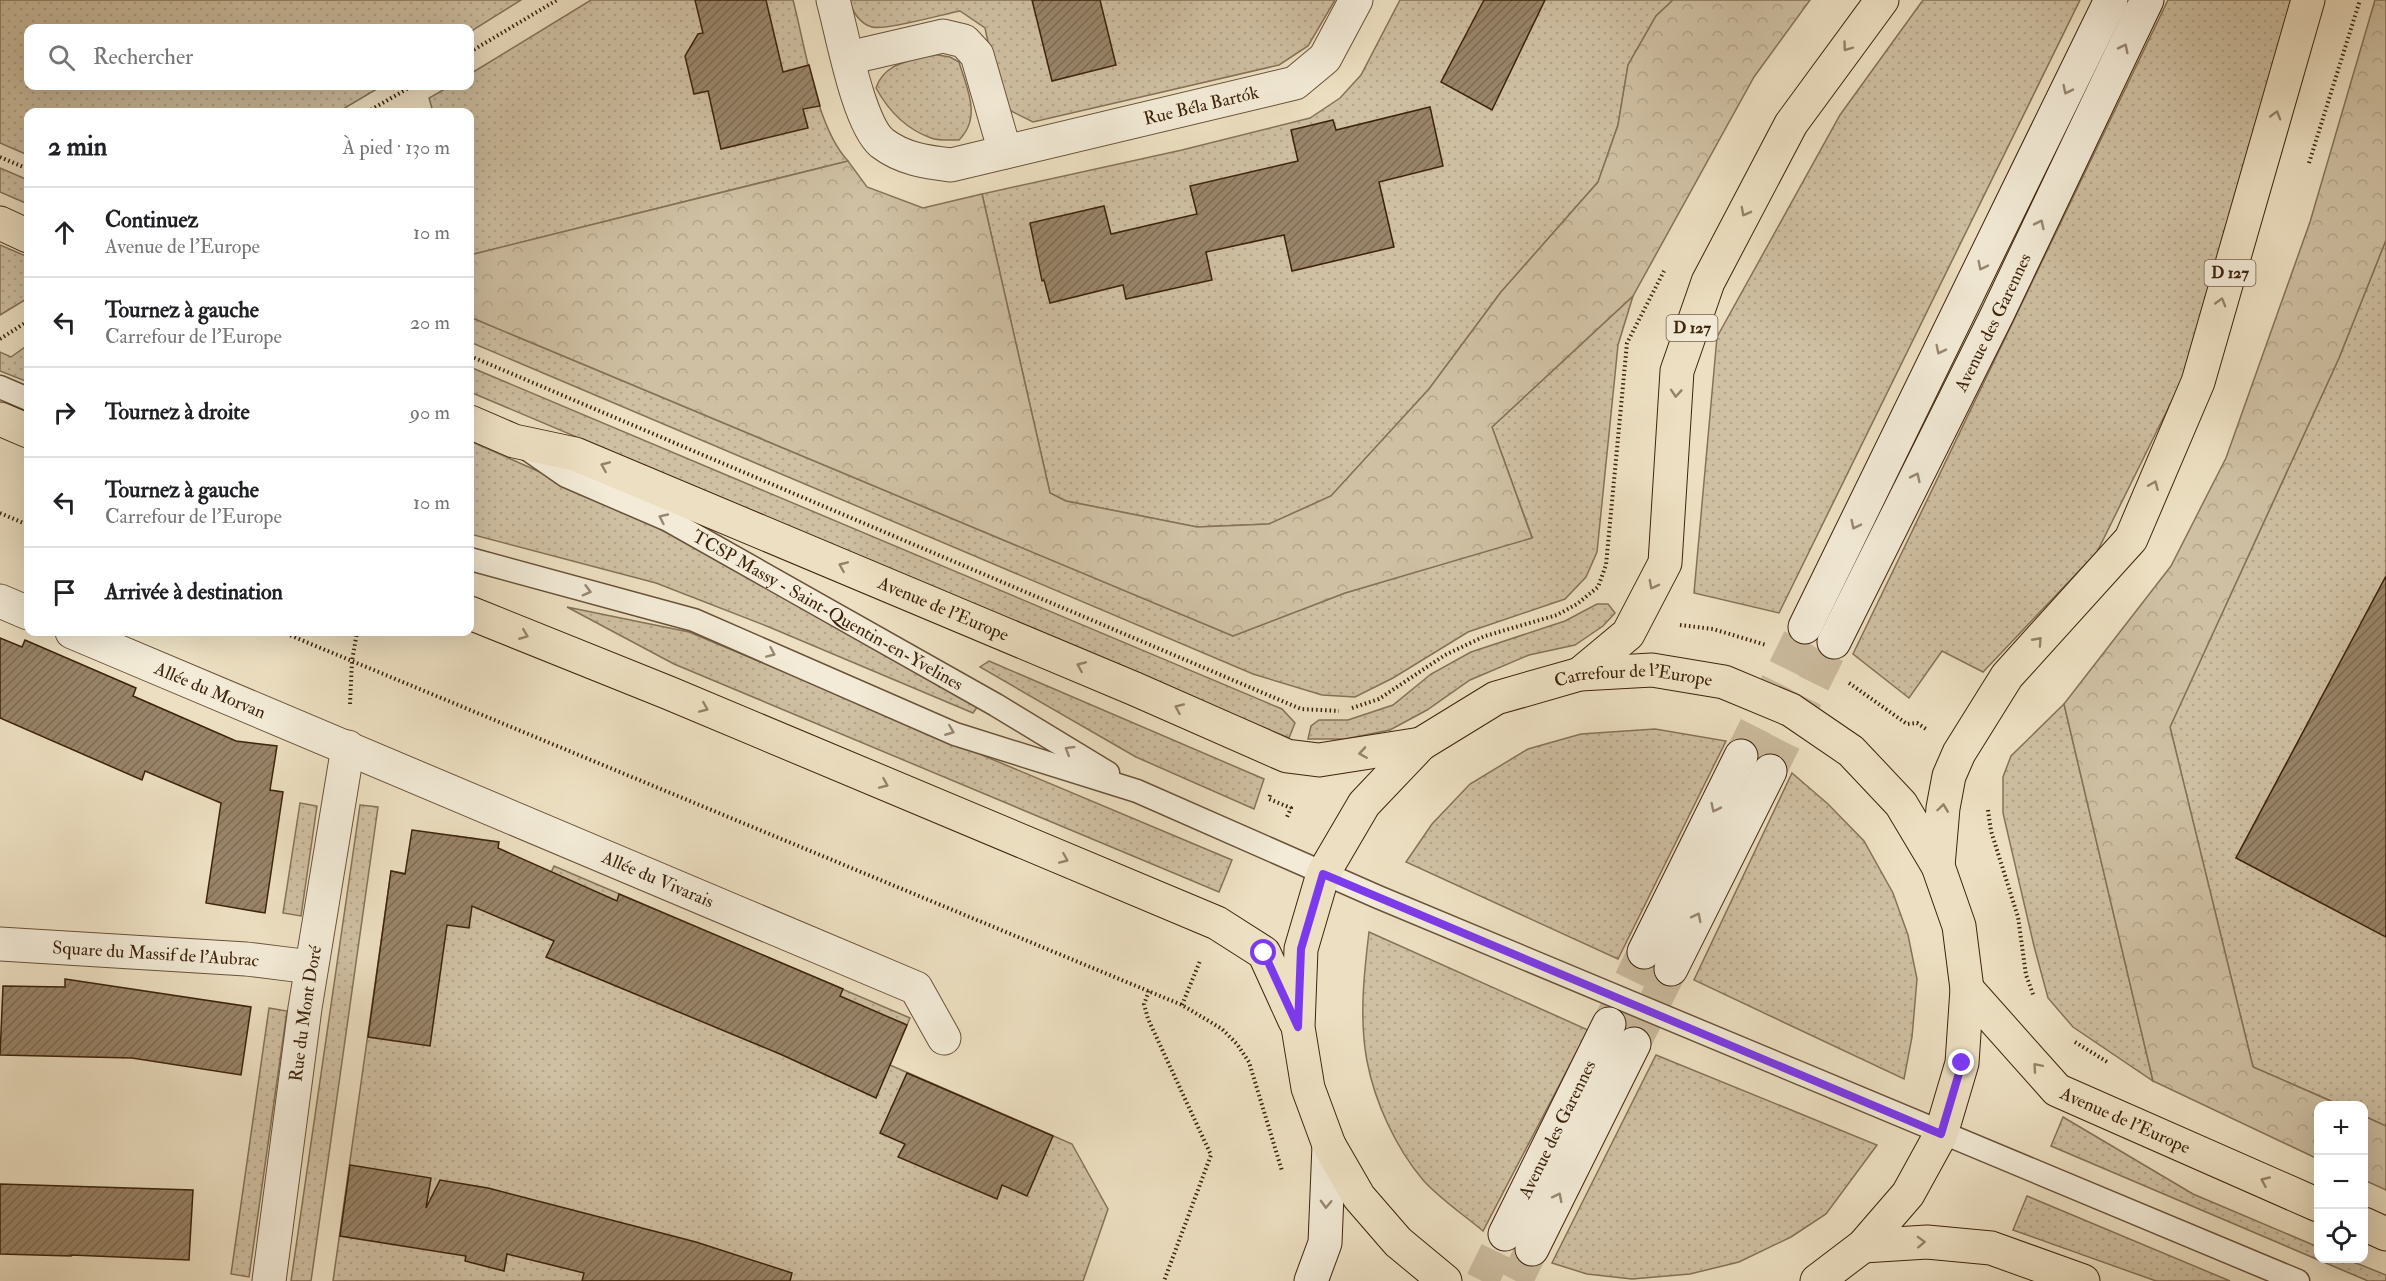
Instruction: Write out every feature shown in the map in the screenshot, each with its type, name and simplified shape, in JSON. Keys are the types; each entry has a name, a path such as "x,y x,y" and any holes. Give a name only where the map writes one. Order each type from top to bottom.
{"main road":[{"name":"D 127","path":"1580,674 1628,634 1665,563 1677,371 1708,282 1791,124 1882,0"},
{"name":"D 127","path":"1938,866 1943,808 1949,776 1959,753 2007,676 2131,538 2198,382 2308,0"},
{"path":"0,224 24,234"},
{"path":"0,419 24,429"},
{"name":"Avenue de l'Europe","path":"474,424 514,441 575,454 1135,689 1287,756 1319,760 1421,744"},
{"path":"474,615 691,702 1217,923 1264,953 1298,1027"},
{"name":"Carrefour de l'Europe","path":"1445,1281 1398,1242 1359,1197 1329,1145 1308,1088 1298,1027 1301,949 1323,874 1364,804 1421,744 1496,698 1580,674 1652,670 1724,682 1791,710 1851,751 1901,804 1938,866 1959,926 1967,989 1962,1063 1941,1134 1908,1194 1863,1246 1817,1281"},
{"name":"Avenue de l'Europe","path":"1967,989 2057,1090 2314,1203"},
{"path":"2368,1226 2386,1234"},
{"path":"1863,1246 1927,1242 1991,1248 2083,1281"}],"street":[{"name":"Rue Béla Bartók","path":"833,0 864,116 881,142 912,160 951,165 1295,83 1325,58 1356,0"},
{"name":"Avenue des Garennes","path":"1805,627 2111,0"},
{"name":"Avenue des Garennes","path":"1833,642 1997,315 2147,0"},
{"path":"848,58 943,36 963,40 976,54 1005,152"},
{"path":"0,601 24,611"},
{"name":"Allée du Morvan","path":"82,636 348,747"},
{"name":"Rue du Mont Doré","path":"269,1281 311,967 348,747"},
{"name":"Allée du Vivarais","path":"348,747 916,988 944,1038"},
{"path":"1644,952 1741,756"},
{"path":"1671,969 1770,771"},
{"name":"Square du Massif de l'Aubrac","path":"0,944 246,959 311,967"},
{"name":"Avenue des Garennes","path":"1609,1024 1519,1241 1634,1044"},
{"path":"1311,1281 1325,1243 1329,1145"}],"lane":[{"path":"0,387 24,397"},
{"name":"TCSP Massy - Saint-Quentin-en-Yvelines","path":"514,441 566,476 668,520 996,705 1137,791"},
{"name":"TCSP Massy - Saint-Quentin-en-Yvelines","path":"474,560 694,620 955,734 1137,791 1323,874 1941,1134 2298,1281"}],"path":[{"path":"474,50 557,0"},
{"path":"374,108 405,90"},
{"path":"0,157 24,167"},
{"path":"0,339 24,324"},
{"path":"474,358 1301,709 1343,711 1379,699 1445,655 1485,636 1557,615 1577,604 1598,587"},
{"path":"0,513 24,523"},
{"path":"1670,624 1713,629 1756,641"},
{"path":"292,636 1182,1005 1222,1029 1237,1044 1249,1062 1284,1180"},
{"path":"348,747 352,661 356,636"},
{"path":"1842,678 1907,724 1917,723 1933,734"},
{"path":"1272,791 1269,799 1290,808 1284,823"},
{"path":"1988,807 1991,831 2018,917 2026,975 2036,1004"},
{"path":"1182,1005 1202,957"},
{"path":"1149,991 1144,1004 1148,1019 1210,1155 1164,1281"},
{"path":"2072,1040 2081,1046"}],"green space":[{"path":"0,0 521,0 474,29 474,24 24,24 24,90 375,90 345,108 24,108 24,153 0,143"},
{"path":"591,0 793,0 820,107 837,146 848,161 474,254 474,108 432,108 429,98 443,90 474,90 474,72"},
{"path":"849,0 1335,0 1308,46 1279,65 1033,122 1011,111 999,94 985,28 960,11 879,28 864,23 857,16"},
{"path":"1400,0 1673,0 1656,16 1628,65 1618,125 1598,182 1501,292 1429,389 1331,496 1269,524 1197,527 1066,501 1050,493 982,194 1182,150 1310,118 1340,98 1361,75"},
{"path":"1673,0 1810,0 1754,77 1633,296 1492,427 1532,538 1345,593 1233,636 474,319 474,254 848,161 867,187 923,208 982,194 1050,493 1066,501 1197,527 1269,524 1331,496 1429,389 1501,292 1598,182 1618,125 1628,65 1656,16"},
{"path":"1923,0 2080,0 1779,613 1694,593 1717,337 1840,115"},
{"path":"2168,0 2294,0 2191,362 2097,552 1983,672 1942,651 1909,698 1853,654"},
{"path":"2375,0 2386,0 2386,240 2339,358 2170,727 2253,1067 2331,1101 2314,1101 2314,1157 2153,1081 2064,704 2171,566 2226,458 2310,222"},
{"path":"932,54 950,57 959,62 966,82 971,103 970,122 959,140 934,139 906,124 886,104 876,88 891,68"},
{"path":"0,168 24,178 24,202 0,192"},
{"path":"2386,240 2386,576 2236,858 2386,937 2386,1126 2368,1118 2368,1101 2331,1101 2253,1067 2170,727 2339,358"},
{"path":"0,245 24,255 24,300 0,315"},
{"path":"1633,296 1618,345 1597,552 1586,577 1565,599 1468,632 1393,678 1355,697 1322,695 1253,674 474,344 474,319 1233,636 1345,593 1532,537 1492,427"},
{"path":"24,348 24,380 0,371 0,352 11,357"},
{"path":"474,369 1282,709 1295,723 1289,738 474,394"},
{"path":"474,443 612,504 755,578 978,706 973,713 769,627 656,583 474,535"},
{"path":"1597,604 1608,604 1615,613 1603,626 1575,645 1529,655 1470,680 1427,710 1390,730 1345,739 1308,739 1311,726 1319,720 1348,720 1393,705 1431,674 1471,652 1565,621"},
{"path":"567,607 689,632 1232,860 1219,892 674,664"},
{"path":"989,661 1264,779 1254,809 1136,757 980,667"},
{"path":"2064,704 2153,1081 2073,1027 2048,998 2034,946 2003,813 2003,777 2011,756"},
{"path":"1655,729 1726,741 1618,959 1406,862 1432,824 1470,784 1528,749 1581,734"},
{"path":"1792,773 1828,804 1864,841 1893,893 1908,935 1917,979 1912,1037 1904,1079 1694,980"},
{"path":"300,803 317,806 301,916 283,913"},
{"path":"360,805 378,807 311,1281 291,1281"},
{"path":"455,836 477,839 541,894 554,866 910,1018 890,1065 1072,1144 1108,1209 1083,1281 333,1281 391,871 449,880"},
{"path":"1369,932 1588,1030 1483,1231 1423,1180 1404,1154 1381,1109 1367,1061 1363,1029 1364,980"},
{"path":"269,1008 287,1011 249,1277 231,1274"},
{"path":"1656,1055 1877,1145 1826,1214 1791,1237 1739,1262 1690,1274 1632,1279 1587,1274 1552,1263"},
{"path":"2063,1117 2193,1194 2314,1245 2314,1258 2051,1146"},
{"path":"2368,1118 2386,1126 2386,1190 2368,1182"},
{"path":"2027,1196 2230,1281 2156,1281 2013,1230"},
{"path":"2326,1263 2356,1263 2386,1275 2386,1281 2368,1281"}],"building":[{"path":"695,0 766,0 783,72 809,65 820,106 803,109 808,128 721,149 708,91 694,94 685,56 698,34 703,33"},
{"path":"1032,0 1100,0 1116,65 1052,81"},
{"path":"1484,0 1545,0 1492,110 1441,82"},
{"path":"1430,107 1443,166 1379,182 1394,247 1292,271 1284,235 1206,252 1212,280 1126,299 1123,285 1050,303 1044,280 1042,281 1030,223 1104,206 1111,234 1197,214 1190,186 1298,161 1291,130 1333,120 1336,130"},
{"path":"2386,576 2386,937 2236,858"},
{"path":"0,638 22,647 25,640 136,688 133,696 236,741 277,746 270,790 283,792 265,913 206,903 221,803 145,771 142,780 0,718"},
{"path":"412,830 499,842 498,848 617,901 619,894 843,989 840,996 907,1025 876,1098 780,1054 546,957 554,941 472,906 469,928 447,925 430,1046 368,1037 391,871 405,874"},
{"path":"65,979 251,1007 241,1075 132,1058 0,1055 3,986 65,987"},
{"path":"907,1073 1053,1136 1027,1196 1002,1185 997,1199 898,1157 905,1144 880,1133"},
{"path":"350,1165 431,1178 426,1208 440,1180 488,1188 696,1242 792,1273 790,1281 582,1281 584,1273 507,1254 504,1271 465,1261 466,1256 340,1236"},
{"path":"0,1184 193,1190 189,1260 0,1254"}],"tunnel":[{"path":"1741,756 1805,627"},
{"path":"1770,771 1834,642"},
{"path":"1609,1024 1644,952"},
{"path":"1634,1044 1671,969"},
{"path":"1482,1281 1505,1234"},
{"path":"1516,1281 1532,1249"}],"route":[{"path":"1264,953 1298,1027 1301,949 1323,874 1941,1134 1962,1063"}]}
